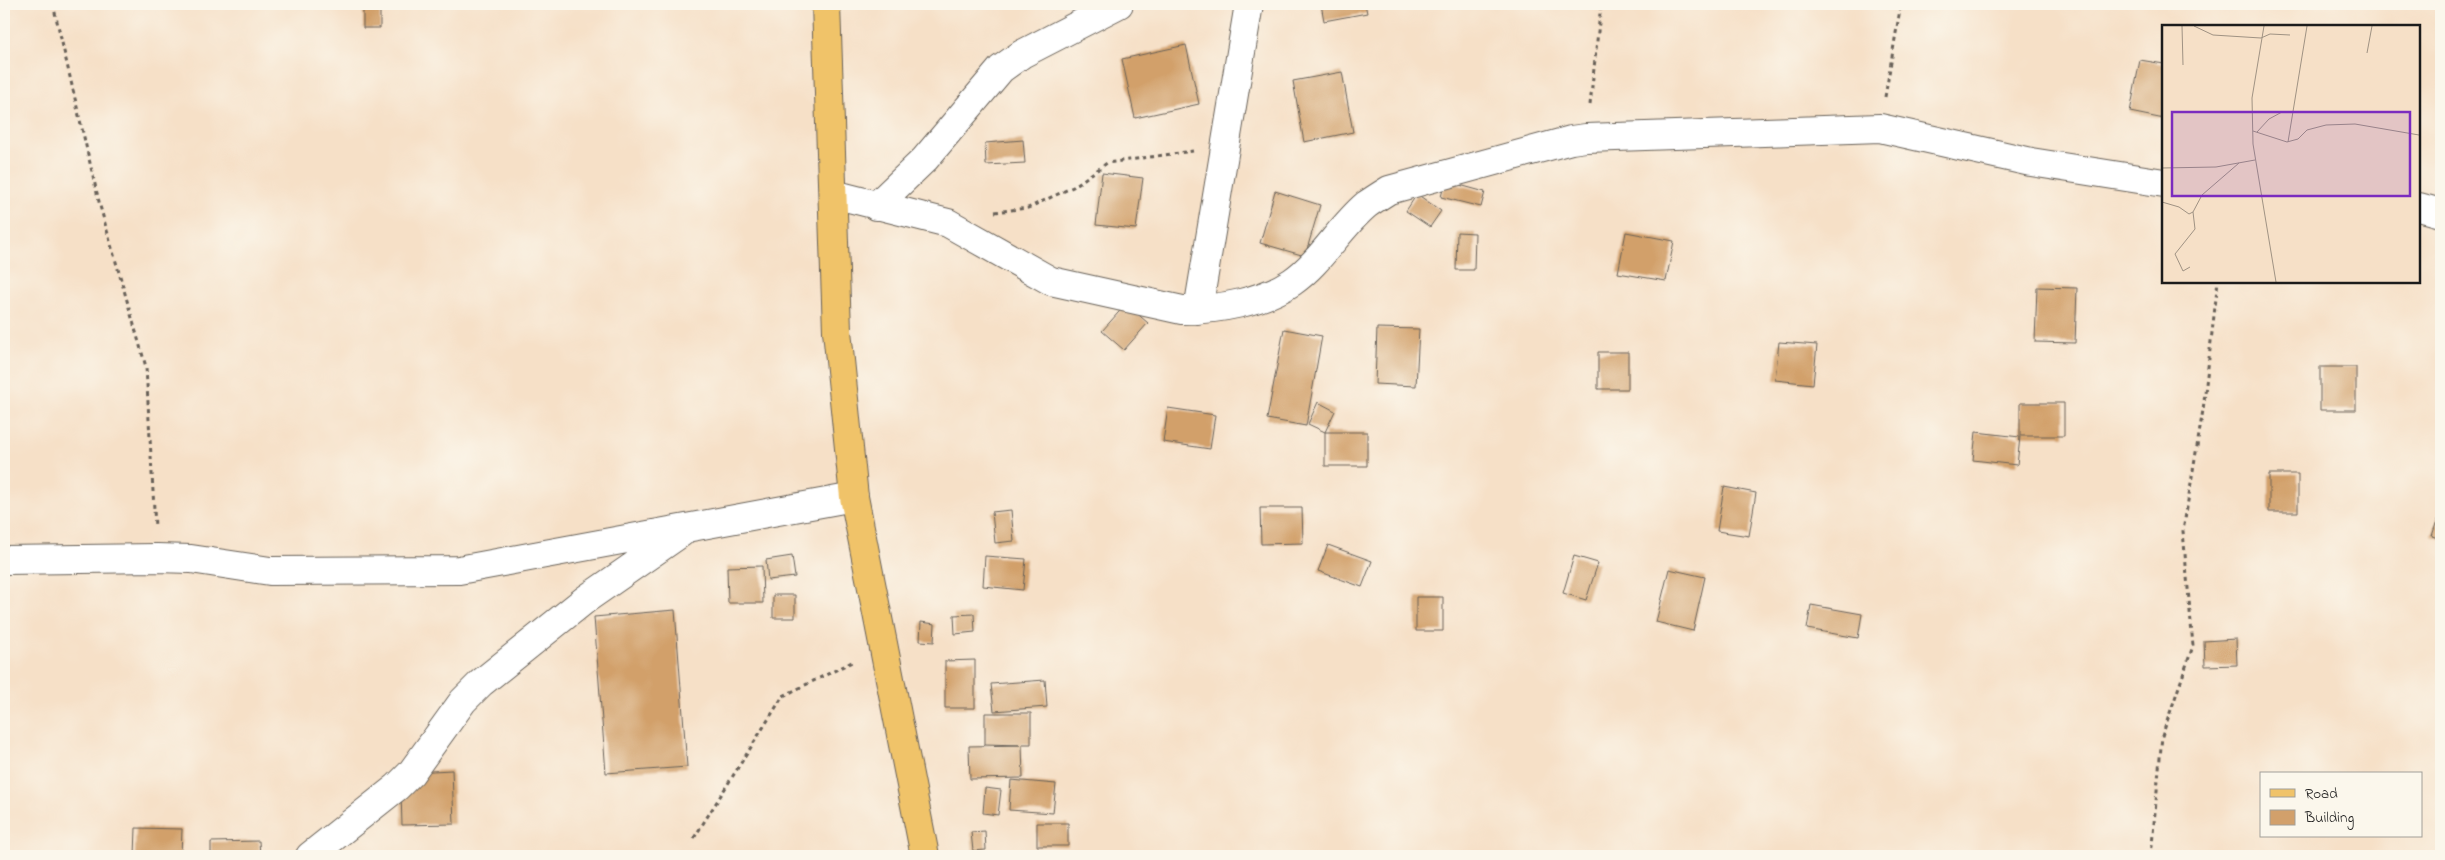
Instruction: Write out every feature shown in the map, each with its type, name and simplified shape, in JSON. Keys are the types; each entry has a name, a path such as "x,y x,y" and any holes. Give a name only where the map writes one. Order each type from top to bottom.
{"main road":[{"path":"826,4 837,330 854,497 925,856"}],"street":[{"path":"876,206 925,159 1001,69 1022,54 1119,4"},
{"path":"1198,310 1250,4"},
{"path":"833,194 948,223 1051,281 1182,310 1198,310 1221,308 1276,290 1292,281 1366,205 1389,190 1570,140 1880,128 2025,160 2162,183"},
{"path":"2420,207 2441,213"},
{"path":"4,560 157,558 190,559 270,571 459,570 854,497"},
{"path":"310,856 411,773 463,701 480,683 586,599 690,527"}],"path":[{"path":"53,4 100,206 146,367 157,558"},
{"path":"1586,138 1601,4"},
{"path":"1880,128 1901,4"},
{"path":"948,223 992,212 1028,208 1073,187 1107,163 1162,157 1225,145"},
{"path":"2150,856 2162,736 2193,646 2183,531 2203,410 2218,282"},
{"path":"694,838 783,696 884,646"}],"building":[{"path":"363,4 380,4 380,28 363,28"},
{"path":"1321,4 1365,4 1367,13 1324,21"},
{"path":"1186,45 1199,104 1135,118 1122,59"},
{"path":"2140,60 2162,64 2162,119 2130,112"},
{"path":"1342,72 1353,132 1304,142 1293,81"},
{"path":"1023,140 1025,163 986,165 985,143"},
{"path":"1102,173 1143,178 1136,229 1096,225"},
{"path":"1445,181 1485,192 1481,207 1441,197"},
{"path":"1275,191 1320,205 1305,256 1260,243"},
{"path":"1417,194 1441,211 1430,227 1406,211"},
{"path":"1457,232 1475,233 1474,270 1456,270"},
{"path":"1626,232 1674,241 1666,281 1618,273"},
{"path":"2037,287 2077,288 2075,343 2035,342"},
{"path":"1126,304 1148,323 1124,350 1102,331"},
{"path":"1377,328 1419,329 1416,386 1375,384"},
{"path":"1284,329 1322,336 1306,426 1267,419"},
{"path":"1779,342 1817,345 1813,384 1775,380"},
{"path":"1598,352 1628,352 1628,389 1598,389"},
{"path":"2320,367 2356,367 2356,410 2320,410"},
{"path":"1318,402 1335,411 1325,432 1308,424"},
{"path":"2020,403 2064,403 2064,436 2020,436"},
{"path":"1168,408 1215,415 1210,449 1163,442"},
{"path":"1325,432 1367,432 1367,466 1325,466"},
{"path":"1976,432 2020,437 2017,465 1973,460"},
{"path":"2269,474 2298,474 2298,512 2269,512"},
{"path":"1724,487 1756,493 1749,536 1717,531"},
{"path":"1260,508 1302,508 1303,543 1261,544"},
{"path":"2441,508 2441,539 2432,536"},
{"path":"1011,510 1014,541 995,543 992,512"},
{"path":"1328,545 1372,561 1362,587 1318,571"},
{"path":"792,556 795,577 768,580 766,560"},
{"path":"985,556 1026,559 1023,590 983,586"},
{"path":"1574,556 1598,563 1586,600 1563,593"},
{"path":"762,566 763,603 728,603 727,567"},
{"path":"1669,569 1705,577 1693,631 1656,622"},
{"path":"773,595 795,595 795,618 773,618"},
{"path":"1416,597 1443,597 1443,631 1416,631"},
{"path":"1811,605 1862,614 1858,638 1807,629"},
{"path":"675,610 687,767 606,773 594,617"},
{"path":"974,614 975,632 955,634 954,615"},
{"path":"921,622 935,624 934,642 920,641"},
{"path":"2236,639 2237,665 2205,666 2204,641"},
{"path":"975,660 975,708 945,708 945,661"},
{"path":"1045,680 1047,707 994,711 991,684"},
{"path":"985,713 1031,713 1031,744 1022,744 1023,778 970,779 969,746 1020,745 985,744"},
{"path":"452,770 454,824 402,825 401,792 413,791 413,772"},
{"path":"1011,780 1056,784 1053,813 1009,810"},
{"path":"985,788 1001,790 998,815 983,813"},
{"path":"1037,823 1068,823 1068,846 1037,846"},
{"path":"136,828 182,829 181,856 135,856"},
{"path":"985,831 986,850 973,851 971,832"},
{"path":"259,841 260,856 211,856 211,842"}]}
